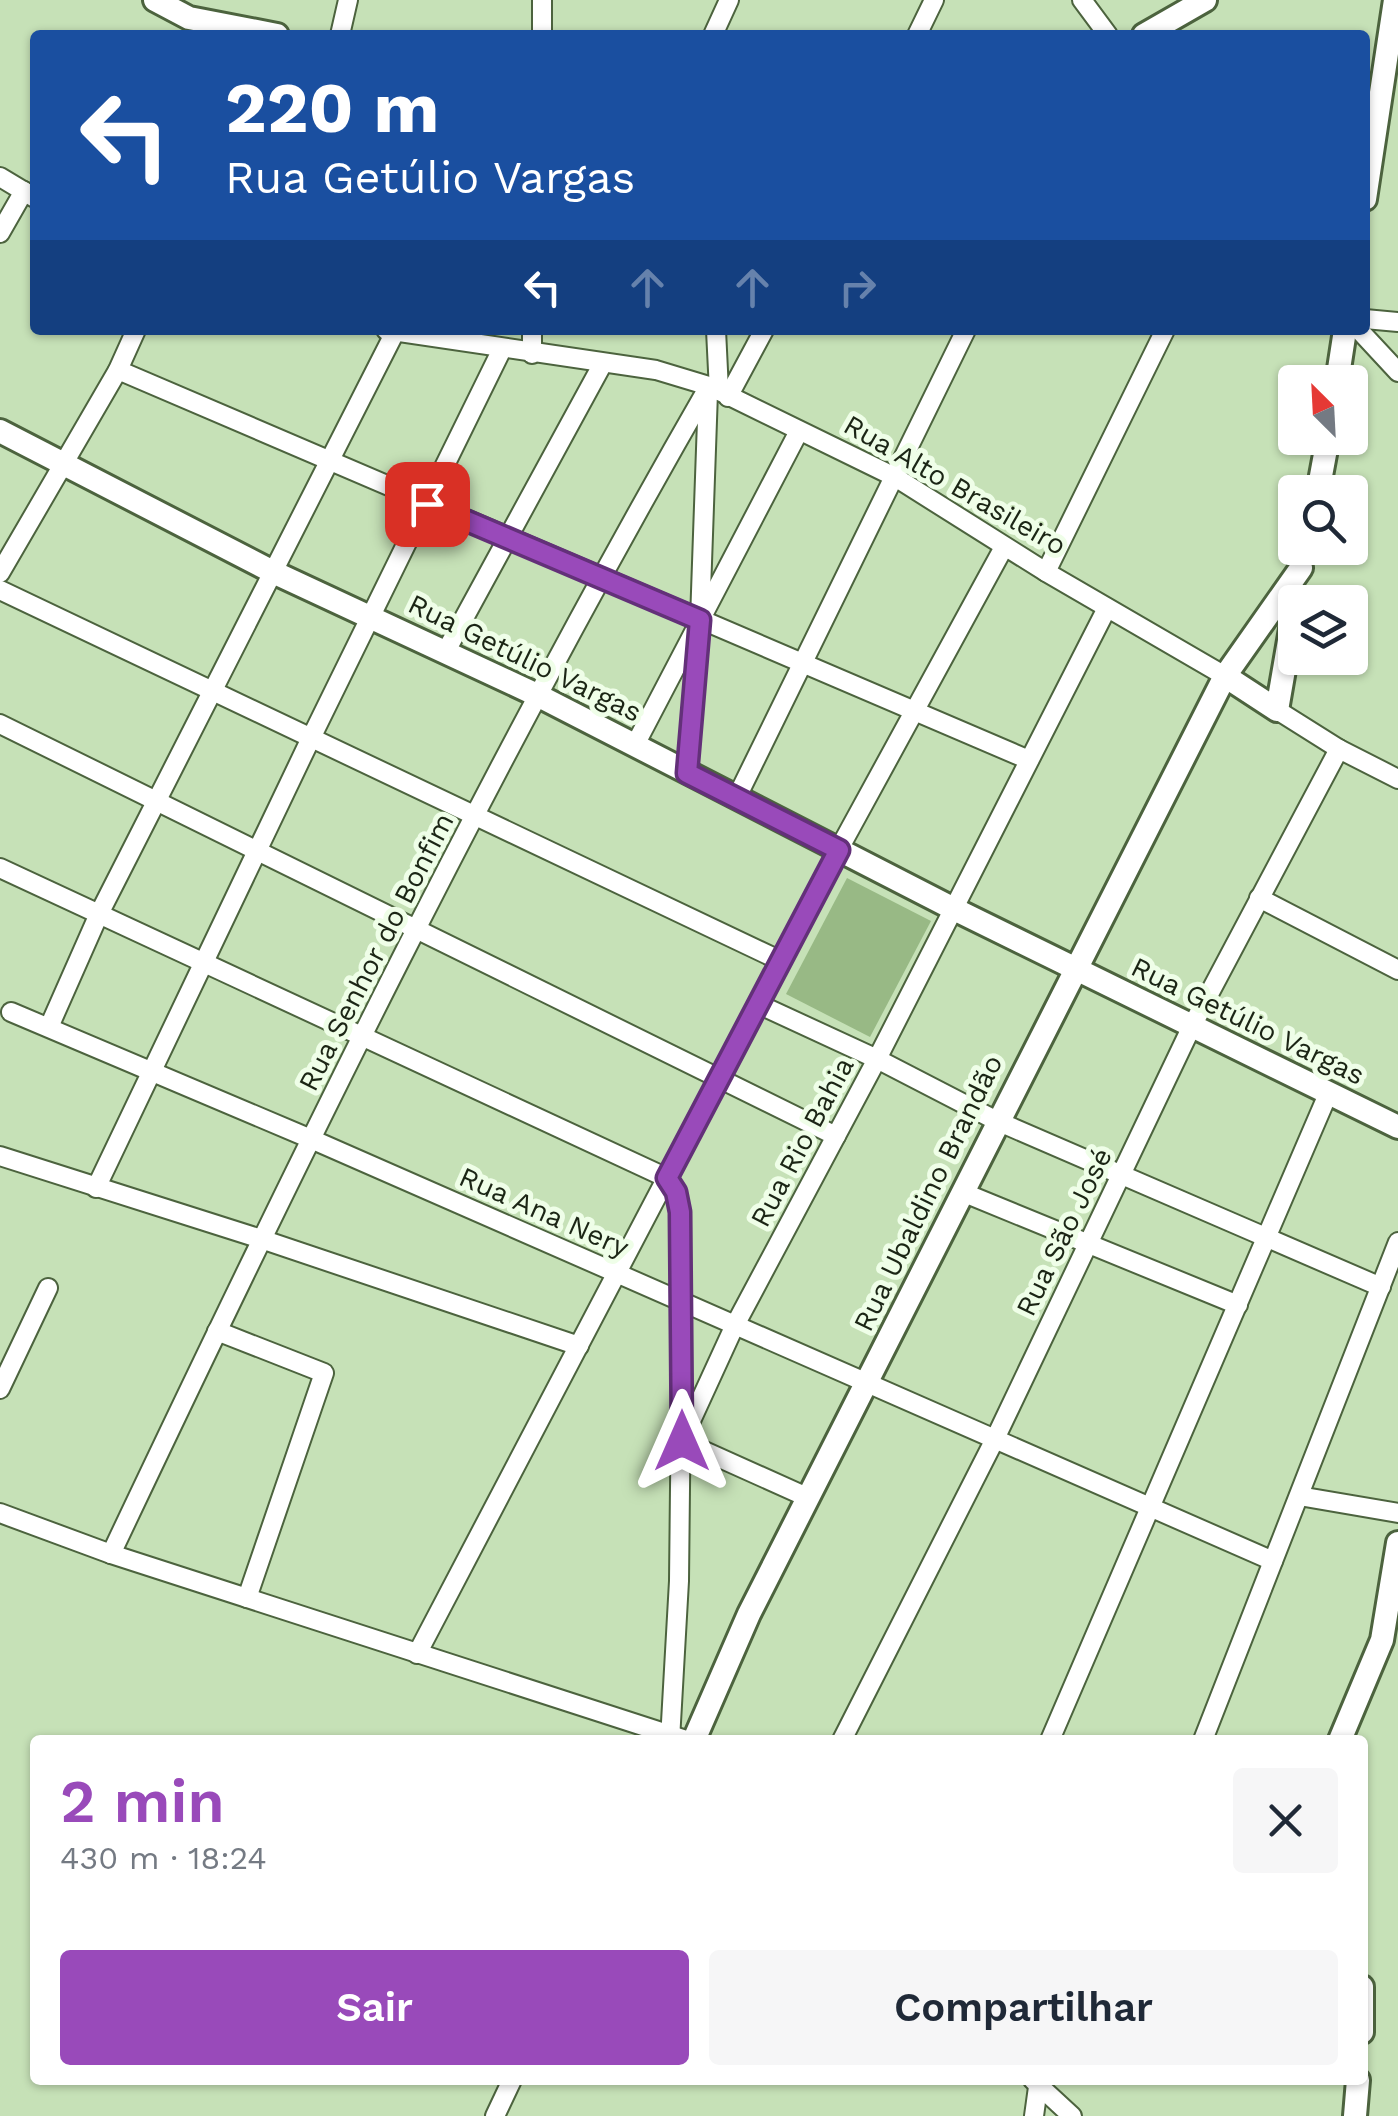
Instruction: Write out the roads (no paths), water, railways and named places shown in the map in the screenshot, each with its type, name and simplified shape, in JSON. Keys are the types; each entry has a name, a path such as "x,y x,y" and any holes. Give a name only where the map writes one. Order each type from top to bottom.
{"street":[{"path":"155,0 189,18 251,30"},
{"path":"341,30 348,0"},
{"path":"542,0 542,30"},
{"path":"715,30 729,0"},
{"path":"919,30 934,0"},
{"path":"1082,0 1104,30"},
{"path":"1153,30 1205,0"},
{"path":"1370,165 1395,0"},
{"path":"0,177 30,195 0,233"},
{"path":"1370,319 1398,322"},
{"path":"0,573 9,537 62,464 118,370 134,335"},
{"path":"48,1027 99,914 329,462 388,335"},
{"name":"Rua Alto Brasileiro","path":"415,335 656,370 719,391 894,477 1339,749 1398,778"},
{"path":"532,335 532,354"},
{"path":"687,773 719,391 716,335"},
{"name":"Rua Senhor do Bonfim","path":"111,1554 261,1238 599,577 719,391 760,335"},
{"path":"736,799 964,335"},
{"path":"1046,572 1162,335"},
{"path":"1340,365 1344,335"},
{"path":"1364,335 1398,372"},
{"path":"96,1188 310,738 502,349"},
{"path":"445,653 602,365"},
{"path":"118,370 1029,760"},
{"path":"635,745 799,430"},
{"name":"Rua Getúlio Vargas","path":"0,431 273,572 537,695 1191,1028 1398,1127"},
{"path":"418,1654 780,961 1004,547"},
{"name":"Rua Ubaldino Brandão","path":"683,1735 750,1614 1224,676 1299,565"},
{"path":"0,590 780,961"},
{"name":"Rua Rio Bahia","path":"681,1735 682,1441 734,1327 878,1059 1107,608"},
{"path":"1277,710 1283,675"},
{"path":"0,724 836,1136"},
{"name":"Rua São José","path":"845,1735 994,1441 1191,1028 1339,749"},
{"path":"0,868 667,1178 679,1202 682,1441 808,1498"},
{"path":"1260,898 1398,970"},
{"path":"758,1004 878,1059 997,1121 1380,1286"},
{"name":"Rua Ana Nery","path":"11,1012 311,1138 1273,1562"},
{"path":"1052,1735 1328,1094"},
{"path":"0,1156 261,1238 579,1346"},
{"path":"962,1192 1238,1305"},
{"path":"1206,1735 1398,1242"},
{"path":"0,1389 48,1288"},
{"path":"217,1331 324,1373 248,1598"},
{"path":"1298,1496 1398,1513"},
{"path":"0,1513 111,1554 669,1735"},
{"path":"1342,1735 1382,1640 1398,1543"},
{"path":"496,2116 510,2085"},
{"path":"1034,2116 1036,2085"},
{"path":"1037,2085 1072,2116"},
{"path":"1354,2116 1357,2085"}]}
